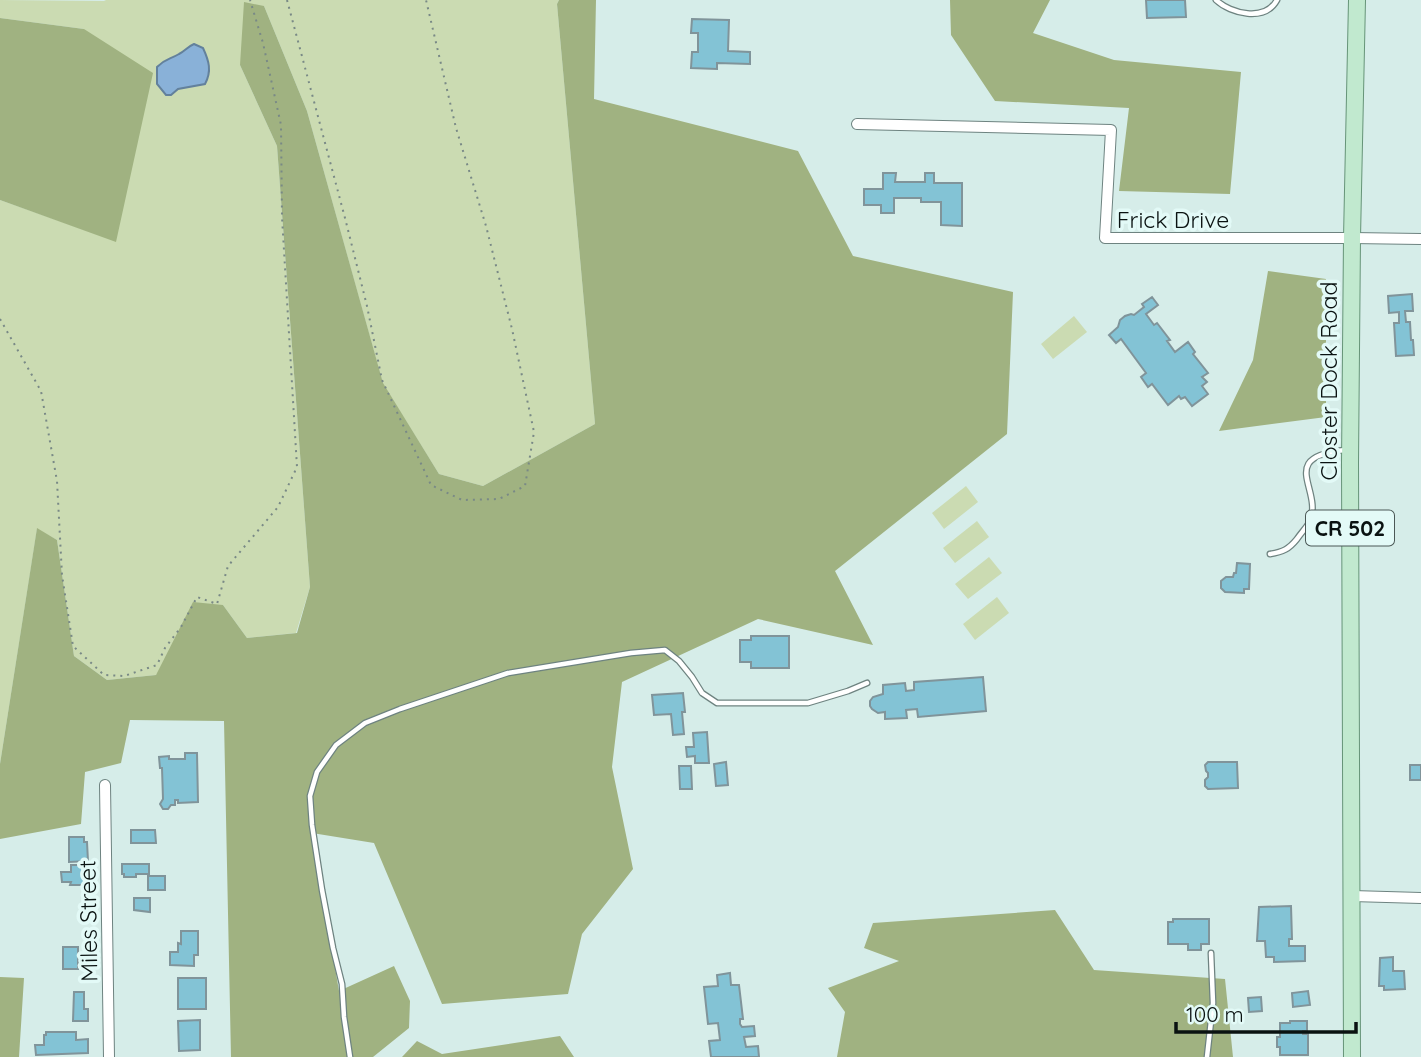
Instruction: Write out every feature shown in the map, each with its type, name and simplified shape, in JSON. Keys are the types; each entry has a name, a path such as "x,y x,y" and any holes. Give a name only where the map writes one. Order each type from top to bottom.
{"main road":[{"name":"Closter Dock Road","path":"1352,1057 1350,449 1357,0"}],"street":[{"name":"Frick Drive","path":"857,124 1111,130 1105,238 1352,238"},
{"path":"1352,238 1421,239"},
{"name":"Miles Street","path":"105,785 109,1057"},
{"path":"1352,896 1421,898"}],"lane":[{"path":"1216,0 1222,6 1235,11 1259,14 1268,11 1277,0"},
{"path":"1270,554 1283,552 1291,546 1311,519 1306,476 1313,459 1321,454 1350,449"},
{"path":"350,1057 342,984 318,864 310,796 317,772 336,745 365,723 508,673 665,650 679,661 702,693 717,703 808,704 867,683"},
{"path":"1207,1057 1213,1003 1211,953"}],"path":[{"path":"0,319 41,391 57,481 62,575 73,646 104,675 124,676 157,666 165,648 181,627 197,597 217,604 228,566 278,507 298,467 282,217 281,125 263,43 250,0"},
{"path":"287,0 367,306 382,380 431,485 462,500 499,499 525,486 534,432 509,316 486,226 456,128 426,0"}],"green space":[{"path":"0,0 559,0 557,4 595,424 483,486 439,474 383,384 307,111 264,6 240,65 277,146 310,587 296,633 247,638 223,605 156,675 107,680 74,656 57,540 37,529 0,764 0,200 116,241 84,29 0,18"},
{"path":"559,0 596,0 594,99 798,151 853,256 1013,292 1007,434 835,571 873,645 758,619 622,682 612,767 633,869 582,934 568,994 442,1004 374,843 312,833 339,991 394,966 410,1001 409,1028 373,1057 231,1057 224,721 130,720 121,763 85,772 81,824 0,839 0,764 37,528 57,540 74,656 107,680 156,675 193,602 223,605 247,638 297,633 310,587 277,146 240,65 244,2 264,6 307,111 383,383 439,474 483,486 595,424 557,4"},
{"path":"950,0 1050,0 1033,33 1114,60 1241,72 1230,194 1119,191 1129,108 995,101 951,35"},
{"path":"0,18 84,29 153,73 116,242 0,200"},
{"path":"1268,271 1326,279 1326,417 1219,431 1253,360"},
{"path":"1074,316 1087,332 1053,359 1041,344"},
{"path":"966,486 978,502 944,529 932,513"},
{"path":"977,521 989,537 955,563 943,548"},
{"path":"989,557 1002,573 968,599 955,584"},
{"path":"997,597 1009,613 975,640 963,624"},
{"path":"1055,910 1094,970 1225,979 1233,1057 837,1057 845,1012 828,988 899,961 864,948 873,923"},
{"path":"0,977 24,978 19,1057 0,1057"},
{"path":"560,1036 574,1057 402,1057 417,1041 442,1054"}],"water":[{"path":"194,44 203,48 208,62 205,84 178,89 171,95 166,95 157,84 157,67"}],"building":[{"path":"1146,0 1185,0 1186,17 1147,18"},
{"path":"692,19 729,20 728,51 750,52 750,64 717,63 717,69 691,68 692,52 698,52 698,33 691,33"},
{"path":"883,173 896,173 895,182 925,182 925,173 934,173 934,183 962,183 962,226 941,225 941,202 921,202 921,198 894,198 894,213 881,213 881,205 864,205 864,189 883,189"},
{"path":"1412,294 1413,311 1405,311 1406,322 1410,322 1414,355 1396,356 1394,323 1399,323 1399,312 1389,313 1388,296"},
{"path":"1152,297 1158,305 1146,314 1154,325 1157,323 1175,352 1188,342 1195,352 1193,354 1208,373 1202,377 1207,382 1202,386 1208,394 1192,406 1185,397 1181,399 1179,396 1168,405 1152,384 1148,387 1141,377 1146,373 1121,339 1116,343 1109,335 1118,327 1120,320 1134,315 1144,307 1142,304"},
{"path":"1237,563 1250,564 1249,589 1244,589 1244,593 1225,592 1221,588 1221,581 1226,577 1233,577"},
{"path":"751,636 789,636 789,668 751,668 751,662 740,662 740,640 751,640"},
{"path":"983,677 986,711 918,717 917,709 906,710 907,718 885,719 885,712 878,713 870,706 873,697 883,694 883,685 905,683 906,691 914,690 914,682"},
{"path":"683,693 684,734 673,735 671,714 654,715 652,695"},
{"path":"707,732 709,763 695,763 695,756 687,757 686,747 694,747 693,733"},
{"path":"185,753 197,753 198,802 178,803 178,800 175,800 175,805 163,809 160,804 163,799 159,757 185,759"},
{"path":"726,762 728,785 716,786 714,764"},
{"path":"1208,762 1237,762 1238,788 1208,789 1205,786 1208,773 1205,765"},
{"path":"1410,765 1421,765 1421,780 1410,780"},
{"path":"679,766 691,766 692,789 680,789"},
{"path":"131,830 155,830 156,843 131,843"},
{"path":"69,837 84,837 84,842 87,842 88,861 69,862"},
{"path":"122,864 149,864 149,874 124,877"},
{"path":"71,865 87,865 87,885 62,882 61,872 71,872"},
{"path":"148,876 165,876 165,890 148,890"},
{"path":"134,898 150,898 150,912 134,910"},
{"path":"1291,906 1292,939 1289,939 1289,946 1305,946 1305,961 1274,962 1274,957 1266,957 1265,941 1257,941 1259,907"},
{"path":"1173,919 1209,919 1209,944 1201,944 1201,950 1188,950 1188,944 1168,944 1168,922 1173,922"},
{"path":"181,931 198,931 198,955 194,955 194,966 170,965 170,952 178,952 178,943 181,944"},
{"path":"63,947 78,947 78,969 63,969"},
{"path":"1393,957 1393,971 1404,971 1405,989 1384,990 1384,986 1379,986 1380,958"},
{"path":"730,973 731,985 739,985 743,1019 740,1019 740,1024 742,1027 754,1026 755,1036 744,1037 746,1047 758,1046 759,1057 711,1057 709,1041 720,1040 718,1023 708,1024 704,987 718,986 717,975"},
{"path":"178,978 206,978 206,1009 178,1009"},
{"path":"1308,991 1310,1005 1293,1007 1292,993"},
{"path":"74,992 84,992 84,1009 88,1009 88,1021 73,1021"},
{"path":"1261,997 1262,1011 1249,1012 1248,998"},
{"path":"200,1020 200,1050 179,1051 178,1021"},
{"path":"1307,1021 1307,1031 1303,1031 1303,1034 1308,1034 1308,1055 1280,1055 1277,1037 1280,1037 1280,1023"},
{"path":"46,1032 76,1032 76,1040 88,1039 88,1053 36,1055 35,1045 44,1045"}]}
